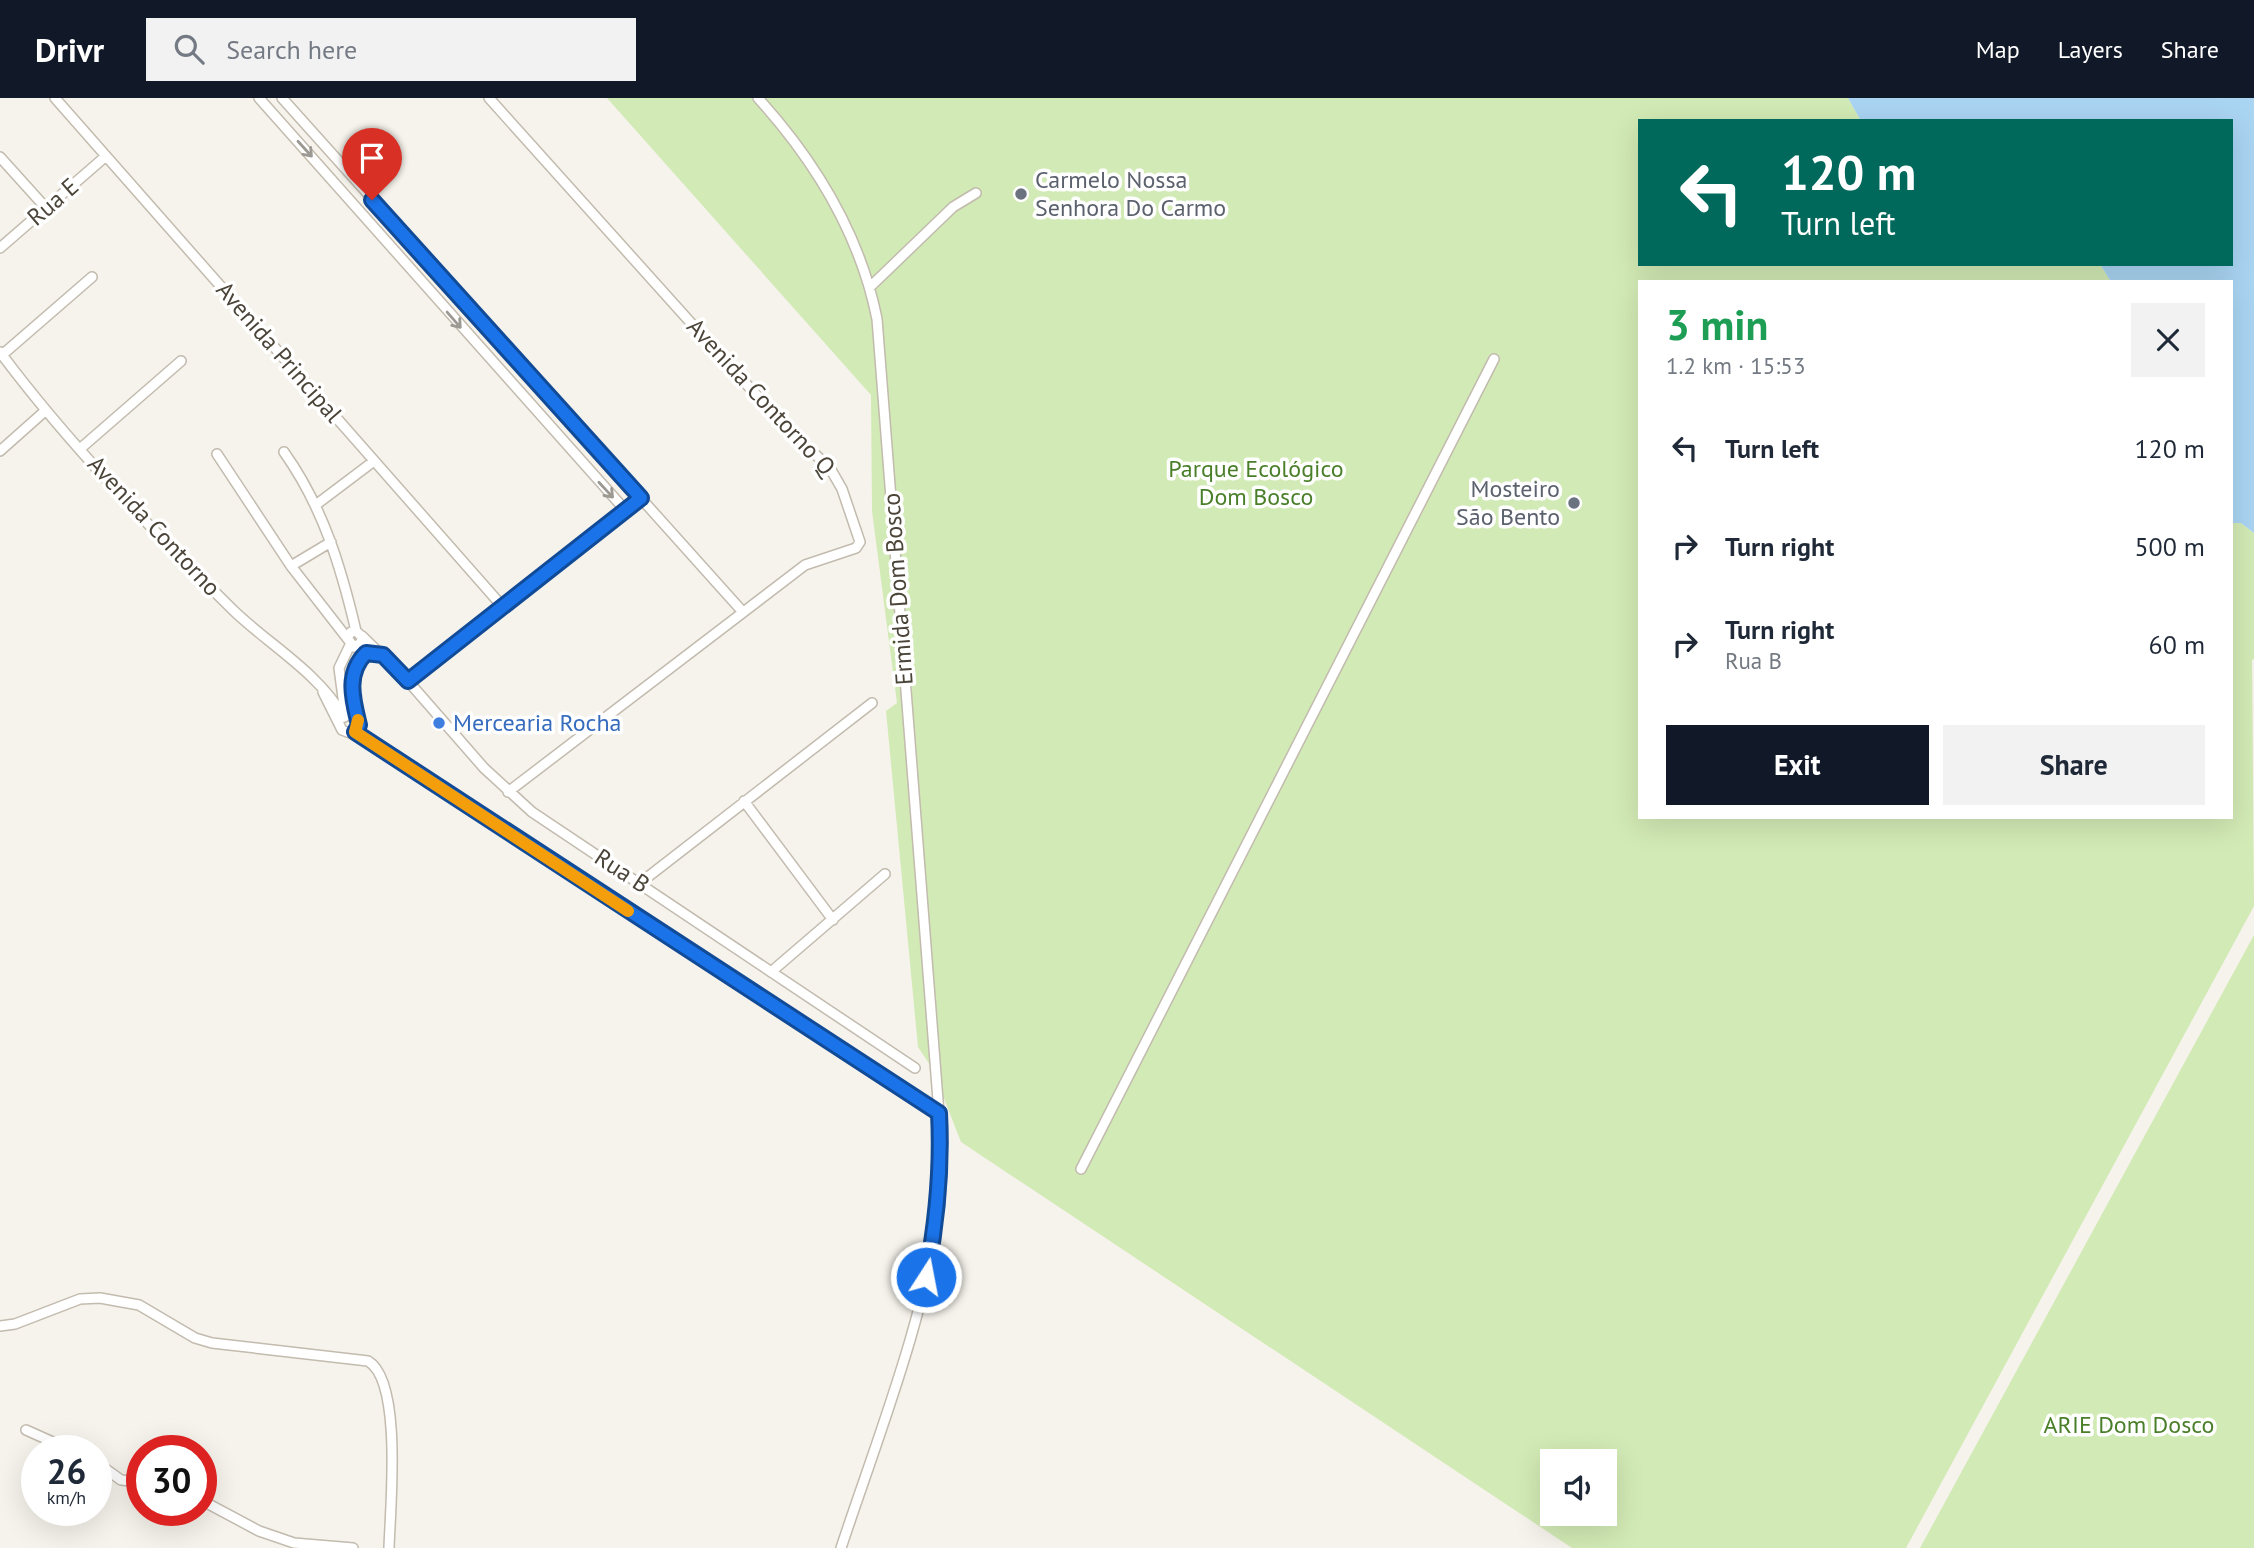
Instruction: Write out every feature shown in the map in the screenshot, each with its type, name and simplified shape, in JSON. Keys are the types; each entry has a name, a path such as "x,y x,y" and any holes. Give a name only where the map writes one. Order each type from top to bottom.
{"street":[{"name":"Avenida Principal","path":"55,98 502,606"},
{"path":"259,98 563,443 626,510"},
{"path":"282,98 741,611"},
{"name":"Avenida Contorno Q","path":"489,98 735,372 836,477 860,542 858,546 804,565 508,792"},
{"name":"Ermida Dom Bosco","path":"758,98 780,120 835,200 870,287 880,353 942,1165 940,1199 926,1277 841,1548"},
{"name":"Rua E","path":"0,248 106,156"},
{"path":"0,157 46,208"},
{"path":"320,166 338,180 344,174 344,167"},
{"path":"347,197 352,185 372,200"},
{"path":"870,287 953,207 976,193"},
{"path":"1,354 92,277"},
{"name":"Avenida Contorno","path":"1,354 45,411 223,600 320,687 343,717"},
{"path":"1081,1168 1494,359"},
{"path":"81,448 181,361"},
{"path":"1,451 45,411"},
{"path":"284,452 317,504 360,635 363,657 351,685 359,725 355,732"},
{"path":"217,454 347,645 363,657 383,655"},
{"path":"317,504 374,461"},
{"path":"408,681 641,498"},
{"path":"292,566 331,542"},
{"path":"360,635 351,632 339,668 342,730 355,732 939,1113"},
{"name":"Rua B","path":"360,635 408,681 508,792 541,818 915,1068"},
{"path":"640,883 872,703"},
{"path":"343,717 356,717"},
{"path":"744,801 833,920"},
{"path":"771,972 886,874"},
{"path":"0,1326 15,1324 80,1299 100,1298 139,1305 195,1338 212,1343 368,1361 376,1365 386,1391 391,1436 389,1548"},
{"path":"26,1430 37,1435"},
{"path":"217,1509 259,1531 294,1543 353,1548"}],"green space":[{"name":"Parque Ecológico Dom Bosco","path":"607,98 1848,98 1860,119 1638,119 1638,266 2101,266 2110,280 1638,280 1638,819 2233,819 2233,523 2241,523 2254,533 2254,906 1906,1548 1572,1548 961,1142 932,1068 918,1047 886,711 897,703 872,511 871,395"},
{"name":"ARIE Dom Dosco","path":"2254,935 2254,1548 1920,1548"}],"water":[{"path":"1848,98 2254,98 2254,533 2241,523 2233,523 2233,280 2110,280 2101,266 2233,266 2233,119 1860,119"}],"slow traffic":[{"path":"358,720 358,729 355,732 628,911"}],"place":[{"name":"Carmelo Nossa Senhora Do Carmo","path":"1021,194"},
{"name":"Mosteiro São Bento","path":"1574,503"},
{"name":"Mercearia Rocha","path":"439,723"}],"route":[{"path":"372,200 641,498 408,681 383,655 366,653 354,671 351,685 359,725 355,732 939,1113 942,1165 940,1199 926,1277"}]}
